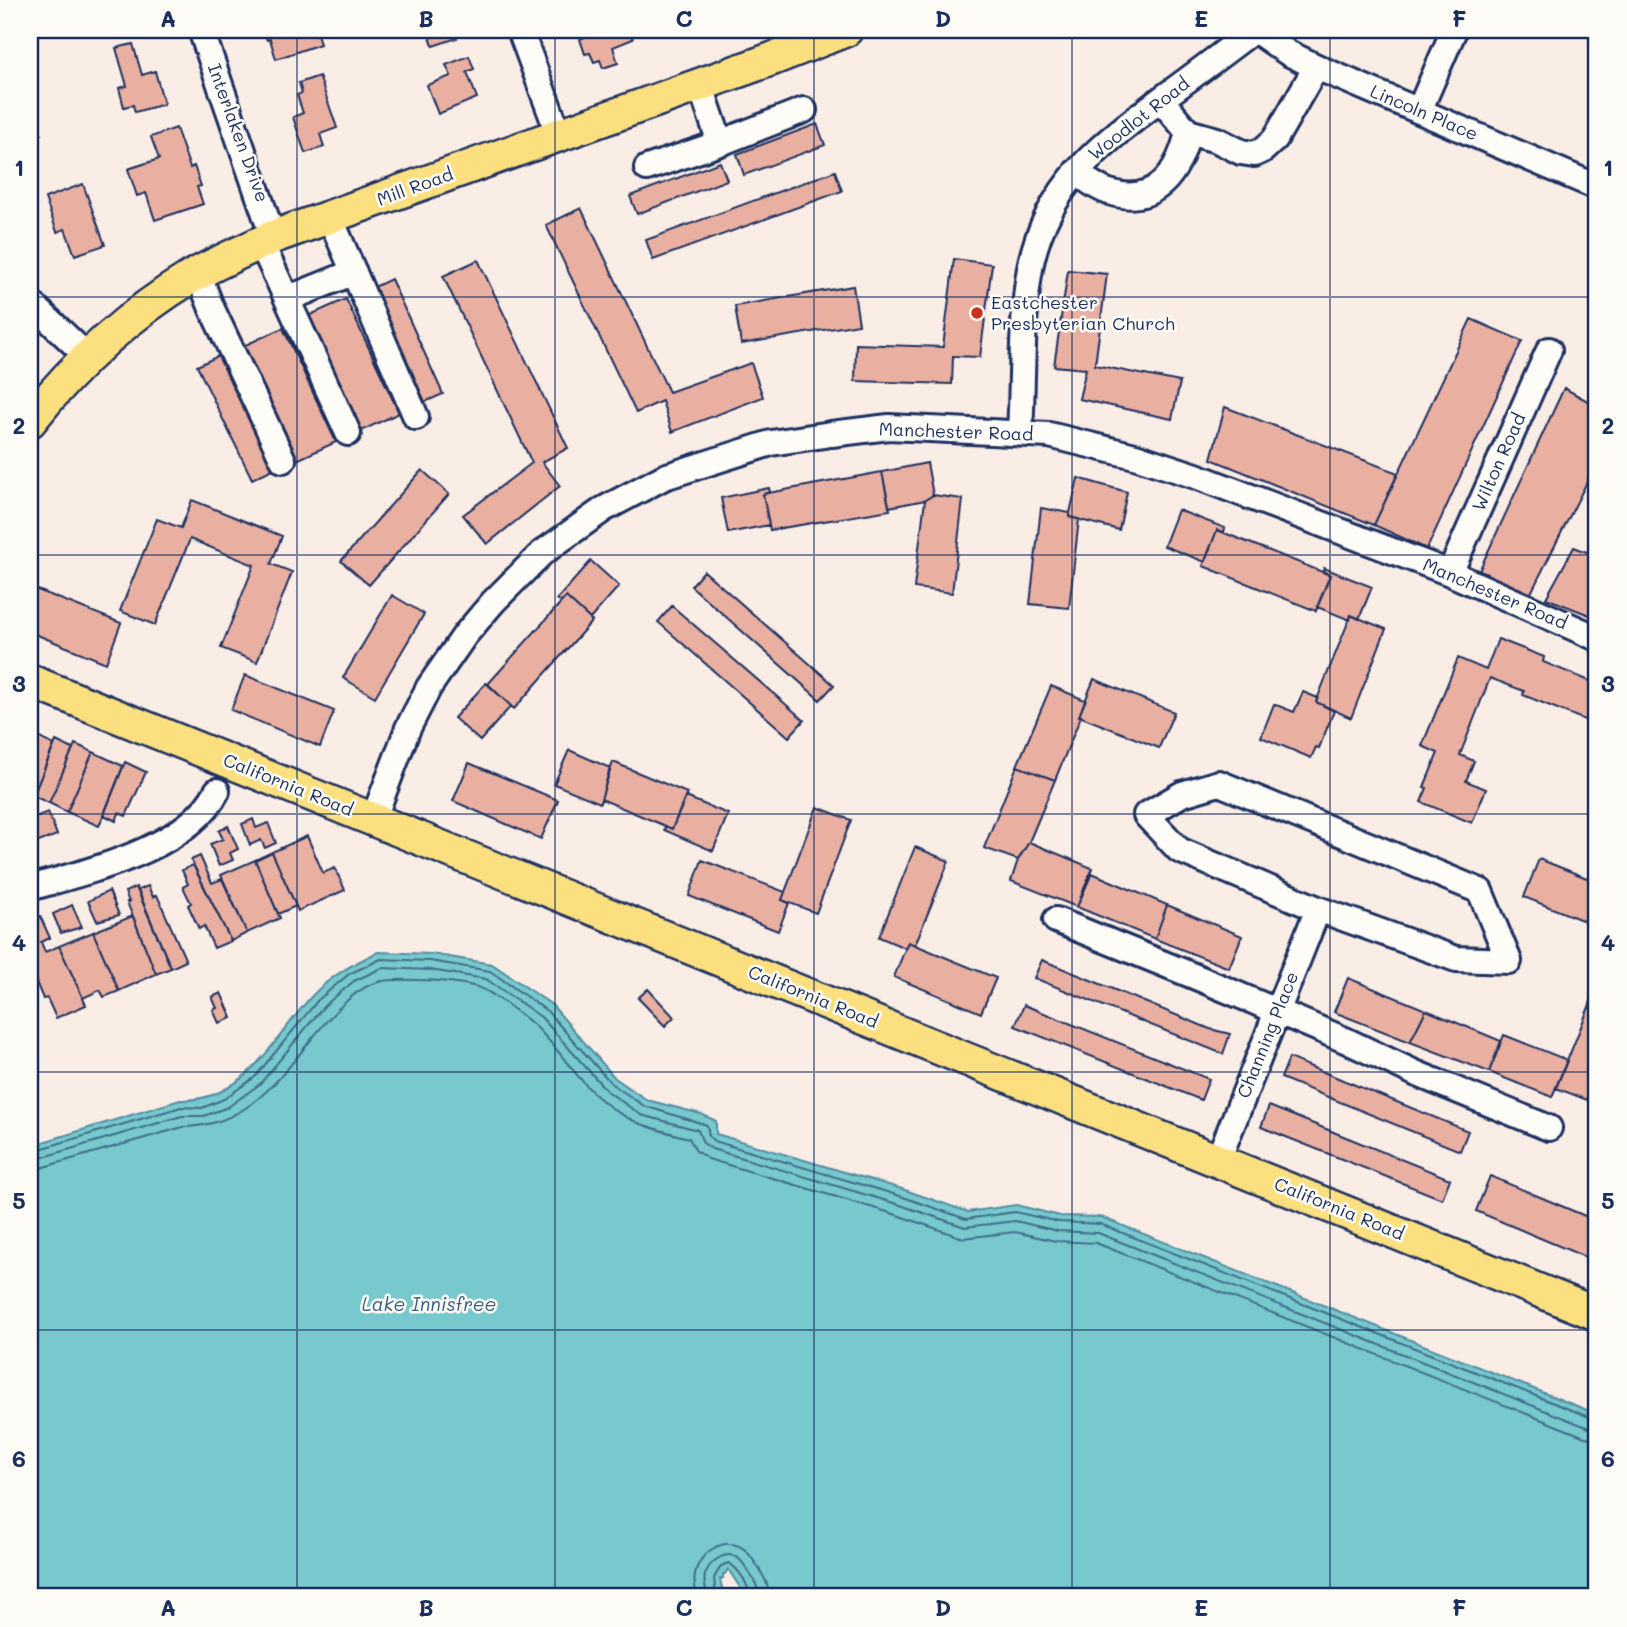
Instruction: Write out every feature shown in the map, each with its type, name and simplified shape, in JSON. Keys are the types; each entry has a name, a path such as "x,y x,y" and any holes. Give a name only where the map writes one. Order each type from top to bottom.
{"main road":[{"name":"Mill Road","path":"30,421 57,387 110,335 198,273 267,240 700,84 795,39 846,30"},
{"name":"California Road","path":"30,681 1597,1314"}],"street":[{"name":"Interlaken Drive","path":"201,30 287,299 348,433"},
{"path":"520,30 559,135"},
{"name":"Lincoln Place","path":"1255,30 1288,53 1316,67 1597,187"},
{"name":"Woodlot Road","path":"1020,433 1031,263 1051,208 1076,172 1115,134 1255,30"},
{"path":"1419,111 1454,30"},
{"path":"1161,100 1188,132 1217,140 1241,152 1254,154 1275,139 1316,67"},
{"path":"700,84 720,143"},
{"path":"647,168 804,110"},
{"path":"1076,172 1110,192 1130,195 1150,191 1174,172 1183,154 1188,132"},
{"path":"330,217 416,417"},
{"path":"287,299 354,272"},
{"path":"198,273 212,309 283,460"},
{"path":"30,302 88,357"},
{"name":"Wilton Road","path":"1450,573 1549,350"},
{"name":"Manchester Road","path":"373,820 408,728 429,687 465,635 493,602 542,553 604,509 664,477 771,443 889,427 1049,435 1135,456 1183,472 1450,573 1597,638"},
{"path":"1219,783 1480,891 1509,961 1456,959 1318,909 1179,850 1146,815 1182,794 1219,783"},
{"path":"30,888 123,860 150,849 188,825 210,806 217,791"},
{"name":"Channing Place","path":"1218,1160 1318,909"},
{"path":"1056,920 1278,1011 1415,1073 1549,1128"}],"water":[{"name":"Lake Innisfree","path":"378,952 431,954 492,964 552,1005 615,1078 647,1100 701,1114 716,1121 716,1134 902,1189 968,1212 1016,1205 1060,1216 1101,1217 1597,1414 1597,1597 737,1597 745,1595 728,1569 720,1579 724,1597 30,1597 30,1146 180,1100 203,1098 223,1091 256,1065 318,990 342,971"}],"building":[{"path":"263,30 316,30 320,44 276,59 270,39 267,40"},
{"path":"428,30 454,30 457,38 433,46"},
{"path":"583,30 629,30 633,39 613,47 618,63 603,68 600,60 594,62 590,53 585,54 580,39 585,37"},
{"path":"133,44 142,75 155,71 164,104 135,112 133,105 124,107 119,88 127,86 116,48"},
{"path":"469,56 474,69 467,72 477,98 438,114 427,85 451,76 446,65"},
{"path":"319,76 337,128 320,134 324,147 305,153 293,117 303,113 297,95 302,93 299,83"},
{"path":"30,115 41,134 30,140"},
{"path":"817,124 825,145 744,175 737,154"},
{"path":"176,128 190,168 194,166 201,186 197,187 203,204 155,220 146,193 137,196 128,169 159,159 151,137"},
{"path":"720,162 727,180 637,214 630,196"},
{"path":"835,171 842,191 653,260 646,240"},
{"path":"83,184 105,245 75,255 65,229 57,232 45,198"},
{"path":"581,208 669,392 751,363 763,397 672,432 662,401 636,413 546,225"},
{"path":"954,259 992,264 980,357 953,356 952,384 855,381 856,344 943,347"},
{"path":"478,260 568,448 542,462 560,486 487,544 463,515 532,463 443,276"},
{"path":"1068,270 1107,274 1095,365 1180,382 1172,419 1079,399 1086,369 1054,366"},
{"path":"391,279 443,394 425,402 398,342 393,344 368,290"},
{"path":"853,286 859,324 741,344 735,306"},
{"path":"346,299 399,413 361,431 308,316"},
{"path":"1471,319 1522,341 1427,549 1374,525"},
{"path":"283,328 336,442 297,460 243,346"},
{"path":"218,356 273,469 252,479 197,366"},
{"path":"1564,388 1597,406 1597,462 1529,597 1479,571"},
{"path":"1225,407 1398,473 1374,525 1211,459"},
{"path":"927,463 933,495 925,500 889,507 882,472"},
{"path":"422,470 449,494 369,585 341,561"},
{"path":"882,472 890,510 770,530 763,494"},
{"path":"1078,478 1127,492 1119,530 1069,517"},
{"path":"769,488 770,492 763,494 769,525 728,533 721,498"},
{"path":"933,495 963,499 952,593 914,588 925,500"},
{"path":"192,500 282,536 271,564 292,572 257,662 221,648 254,565 190,539 155,625 120,611 157,519 181,528"},
{"path":"1041,508 1070,513 1069,517 1079,519 1069,608 1030,604"},
{"path":"1178,510 1225,528 1224,532 1217,530 1205,562 1164,546"},
{"path":"1217,530 1330,575 1316,611 1203,566"},
{"path":"1574,547 1597,556 1597,618 1546,598"},
{"path":"591,561 619,586 590,619 566,597 561,602 557,599"},
{"path":"1324,568 1372,587 1359,619 1351,615 1350,620 1317,607 1330,575 1323,571"},
{"path":"704,571 834,685 820,700 691,586"},
{"path":"30,587 121,623 106,663 30,632"},
{"path":"392,595 424,614 375,697 343,678"},
{"path":"566,597 592,621 514,709 488,684"},
{"path":"672,606 804,720 789,737 658,622"},
{"path":"1351,615 1386,629 1351,718 1316,702"},
{"path":"1498,639 1544,657 1543,662 1597,684 1597,725 1523,695 1524,691 1490,678 1460,755 1474,761 1466,781 1486,789 1472,823 1421,802 1438,753 1422,746 1458,658 1486,670"},
{"path":"245,675 334,711 320,747 231,710"},
{"path":"1094,679 1174,712 1159,748 1079,716"},
{"path":"486,683 511,706 480,741 454,718"},
{"path":"1051,686 1085,700 1055,780 1017,766"},
{"path":"1303,692 1318,698 1316,702 1334,711 1319,748 1316,747 1311,758 1261,737 1274,704 1294,712"},
{"path":"30,734 38,737 30,760"},
{"path":"38,737 54,745 30,803 30,760"},
{"path":"56,741 73,749 49,803 33,796"},
{"path":"75,744 93,752 67,812 49,803"},
{"path":"569,750 610,768 600,803 554,784"},
{"path":"93,752 123,766 99,826 67,812"},
{"path":"125,762 146,772 126,816 119,813 116,821 104,815"},
{"path":"613,762 687,793 672,829 601,799"},
{"path":"469,763 558,800 541,839 453,801"},
{"path":"1017,766 1055,780 1029,842 1018,860 984,848"},
{"path":"686,797 728,814 713,851 664,830 665,826 672,829"},
{"path":"817,807 851,820 816,913 782,900"},
{"path":"48,812 57,835 36,843 30,829 30,819"},
{"path":"253,819 256,828 268,823 276,843 265,848 261,840 250,845 242,824"},
{"path":"228,826 238,849 230,853 233,860 219,866 210,844 223,839 219,831"},
{"path":"307,836 323,873 335,868 345,890 298,911 272,852"},
{"path":"1029,842 1092,868 1077,907 1011,881 1018,860"},
{"path":"915,847 949,861 915,945 908,942 905,948 879,937"},
{"path":"272,852 296,906 278,914 255,860"},
{"path":"200,856 212,883 222,879 247,933 231,941 191,860"},
{"path":"1539,859 1597,882 1597,926 1524,897"},
{"path":"255,860 280,918 247,933 221,875"},
{"path":"702,860 785,892 782,900 789,903 778,931 689,896"},
{"path":"193,865 231,941 214,948 204,926 199,929 183,887 188,884 182,870"},
{"path":"1092,873 1167,905 1155,939 1077,907"},
{"path":"148,886 153,897 157,895 186,961 171,968 138,890"},
{"path":"136,887 171,968 156,974 127,902 125,892"},
{"path":"109,891 119,915 97,921 88,901"},
{"path":"72,905 82,927 61,933 53,914"},
{"path":"1167,905 1242,936 1229,968 1155,939"},
{"path":"40,916 50,938 41,942 45,952 59,946 86,1005 56,1018 47,998 43,999 31,970 30,921"},
{"path":"133,916 156,974 119,991 93,932"},
{"path":"93,932 119,991 104,997 100,990 83,998 59,946"},
{"path":"908,942 996,978 981,1013 894,977"},
{"path":"1042,960 1210,1029 1230,1034 1223,1054 1034,978"},
{"path":"1348,978 1426,1010 1410,1042 1334,1012"},
{"path":"1597,984 1597,1011 1589,1007"},
{"path":"648,989 674,1017 665,1026 638,998"},
{"path":"221,993 232,1018 219,1023 213,1010 217,1008 212,997"},
{"path":"1024,1005 1209,1079 1201,1100 1015,1026"},
{"path":"1589,1007 1597,1011 1595,1103 1556,1088"},
{"path":"1426,1010 1501,1041 1489,1072 1410,1042"},
{"path":"1504,1035 1567,1060 1552,1097 1489,1072"},
{"path":"1289,1058 1468,1131 1460,1151 1281,1078"},
{"path":"1269,1106 1450,1179 1442,1199 1261,1127"},
{"path":"1490,1176 1597,1221 1597,1262 1476,1211"}],"place":[{"name":"Eastchester Presbyterian Church","path":"977,313"}]}
